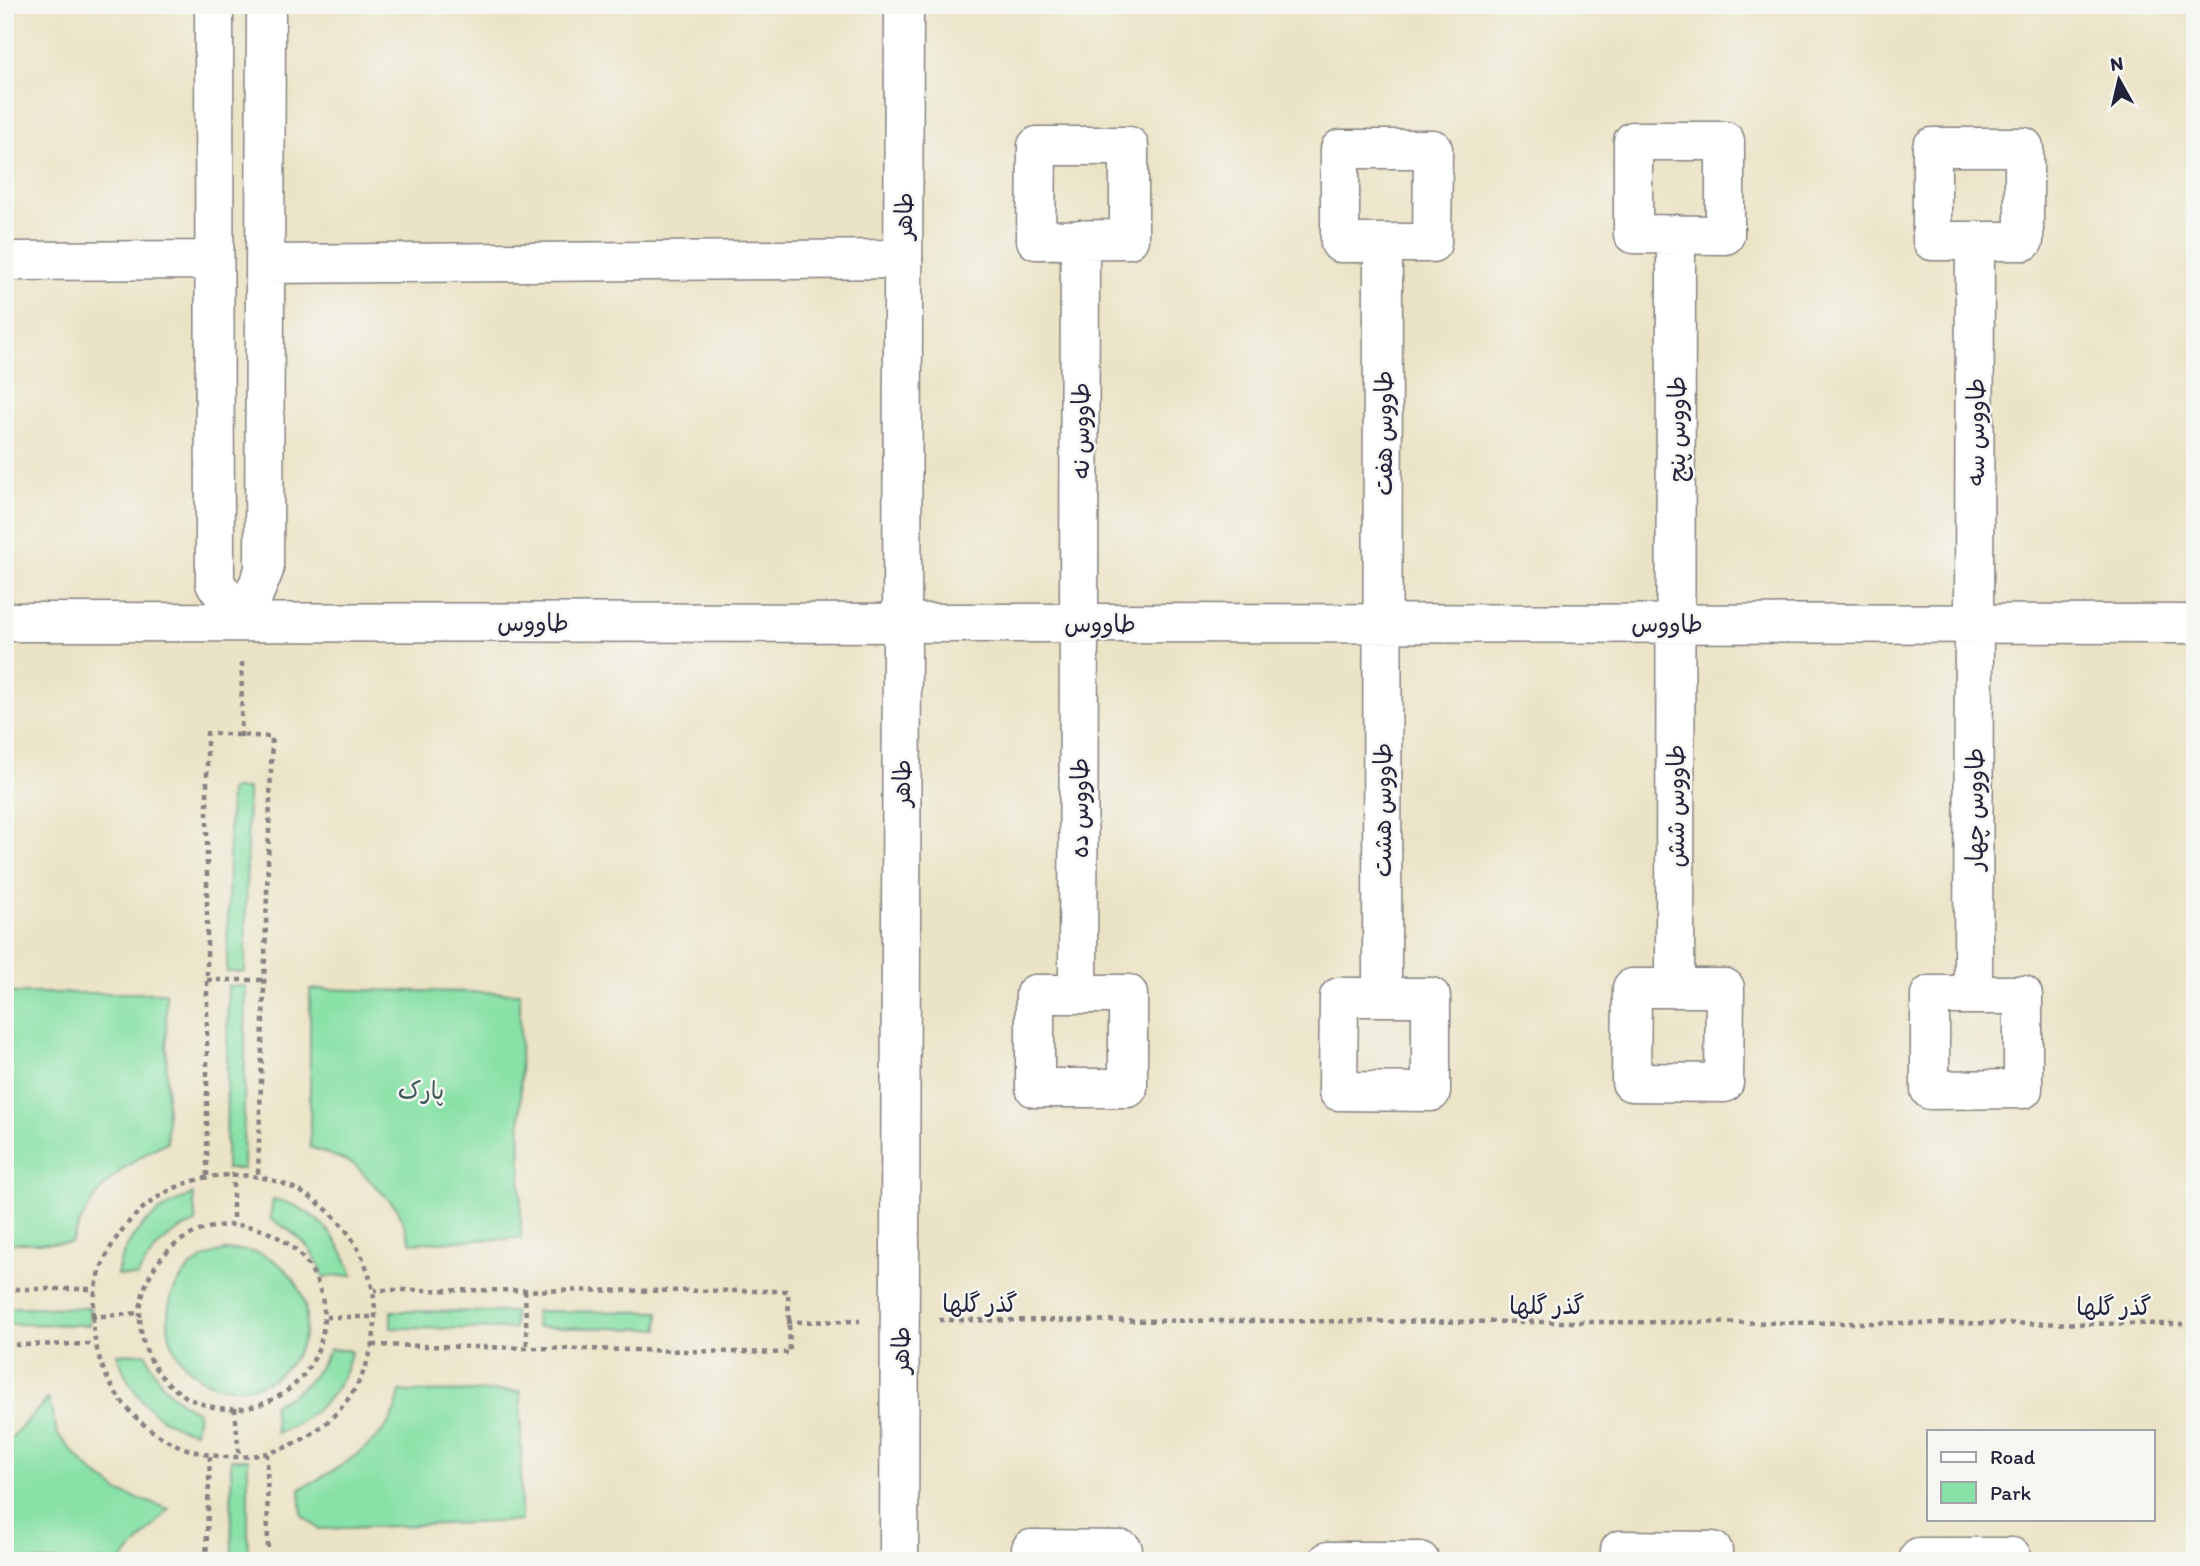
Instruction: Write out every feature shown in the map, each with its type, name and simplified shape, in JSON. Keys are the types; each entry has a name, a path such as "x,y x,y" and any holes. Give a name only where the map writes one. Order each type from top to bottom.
{"street":[{"path":"214,5 215,583 243,622"},
{"path":"243,622 264,569 266,5"},
{"name":"طاهر","path":"899,1561 904,5"},
{"name":"طاووس پنج","path":"1676,234 1676,623"},
{"name":"طاووس نه","path":"1079,623 1080,239"},
{"name":"طاووس سه","path":"1974,624 1975,241"},
{"name":"طاووس هفت","path":"1382,623 1383,243"},
{"path":"265,264 903,258"},
{"path":"5,261 214,260"},
{"name":"طاووس","path":"5,622 2195,624"},
{"name":"طاووس ده","path":"1078,994 1079,623"},
{"name":"طاووس هشت","path":"1382,623 1382,997"},
{"name":"طاووس شش","path":"1675,988 1676,623"},
{"name":"طاووس چهار","path":"1973,995 1974,624"},
{"path":"1031,1561 1031,1549 1057,1549 1123,1550 1123,1561"},
{"path":"1620,1561 1620,1550 1713,1551 1713,1561"},
{"path":"1919,1561 1919,1557 2012,1557 2012,1561"},
{"path":"1328,1561 1420,1561"}],"path":[{"path":"241,737 243,622"},
{"path":"207,1176 207,733 272,737 258,1175"},
{"path":"207,980 265,980"},
{"path":"233,1173 233,1223"},
{"path":"233,1173 258,1175 299,1189 335,1215 360,1249 374,1290 377,1317 373,1345 359,1382 337,1415 305,1439 267,1453 239,1457 210,1456 169,1442 135,1418 109,1384 94,1344 91,1317 94,1289 108,1250 133,1216 167,1190 207,1176 233,1173"},
{"path":"233,1223 256,1226 284,1239 306,1260 321,1287 326,1317 320,1347 306,1374 283,1395 254,1407 223,1409 194,1401 169,1385 150,1360 140,1331 140,1301 150,1272 170,1248 195,1231 233,1223"},
{"path":"5,1289 94,1289"},
{"path":"373,1345 790,1353 788,1290 374,1290"},
{"path":"525,1290 527,1348"},
{"path":"91,1317 140,1313"},
{"path":"326,1317 377,1317"},
{"name":"گذر گلها","path":"788,1322 900,1320 2195,1324"},
{"path":"5,1345 94,1344"},
{"path":"235,1408 239,1457"},
{"path":"267,1453 268,1561"},
{"path":"206,1561 210,1456"}],"green space":[{"path":"230,789 248,789 245,972 227,972"},
{"path":"228,986 246,986 243,1169 226,1169"},
{"name":"پارک","path":"310,989 520,993 521,1238 411,1243 398,1209 354,1164 310,1147"},
{"path":"5,993 166,993 167,1142 134,1161 108,1182 88,1209 71,1243 5,1243"},
{"path":"193,1194 196,1223 161,1244 137,1277 117,1275 127,1247 144,1224 166,1207"},
{"path":"273,1199 301,1209 323,1226 340,1248 353,1275 324,1277 303,1242 270,1219"},
{"path":"237,1250 263,1255 286,1270 301,1293 306,1319 301,1345 286,1368 263,1383 237,1388 211,1383 188,1368 173,1345 168,1319 173,1293 188,1270 211,1255"},
{"path":"5,1307 90,1308 89,1325 5,1324"},
{"path":"391,1311 514,1312 514,1329 391,1328"},
{"path":"536,1311 659,1312 659,1329 536,1327"},
{"path":"330,1349 351,1351 342,1379 314,1412 276,1433 273,1404 300,1389 320,1367"},
{"path":"146,1353 155,1372 172,1395 198,1412 195,1432 167,1422 156,1414 129,1381 117,1354"},
{"path":"521,1391 521,1521 319,1529 302,1515 300,1489 336,1469 370,1444 391,1420 400,1392"},
{"path":"48,1399 58,1435 87,1467 119,1492 169,1509 122,1561 5,1561 5,1444"},
{"path":"231,1459 248,1459 248,1561 232,1561"}]}
